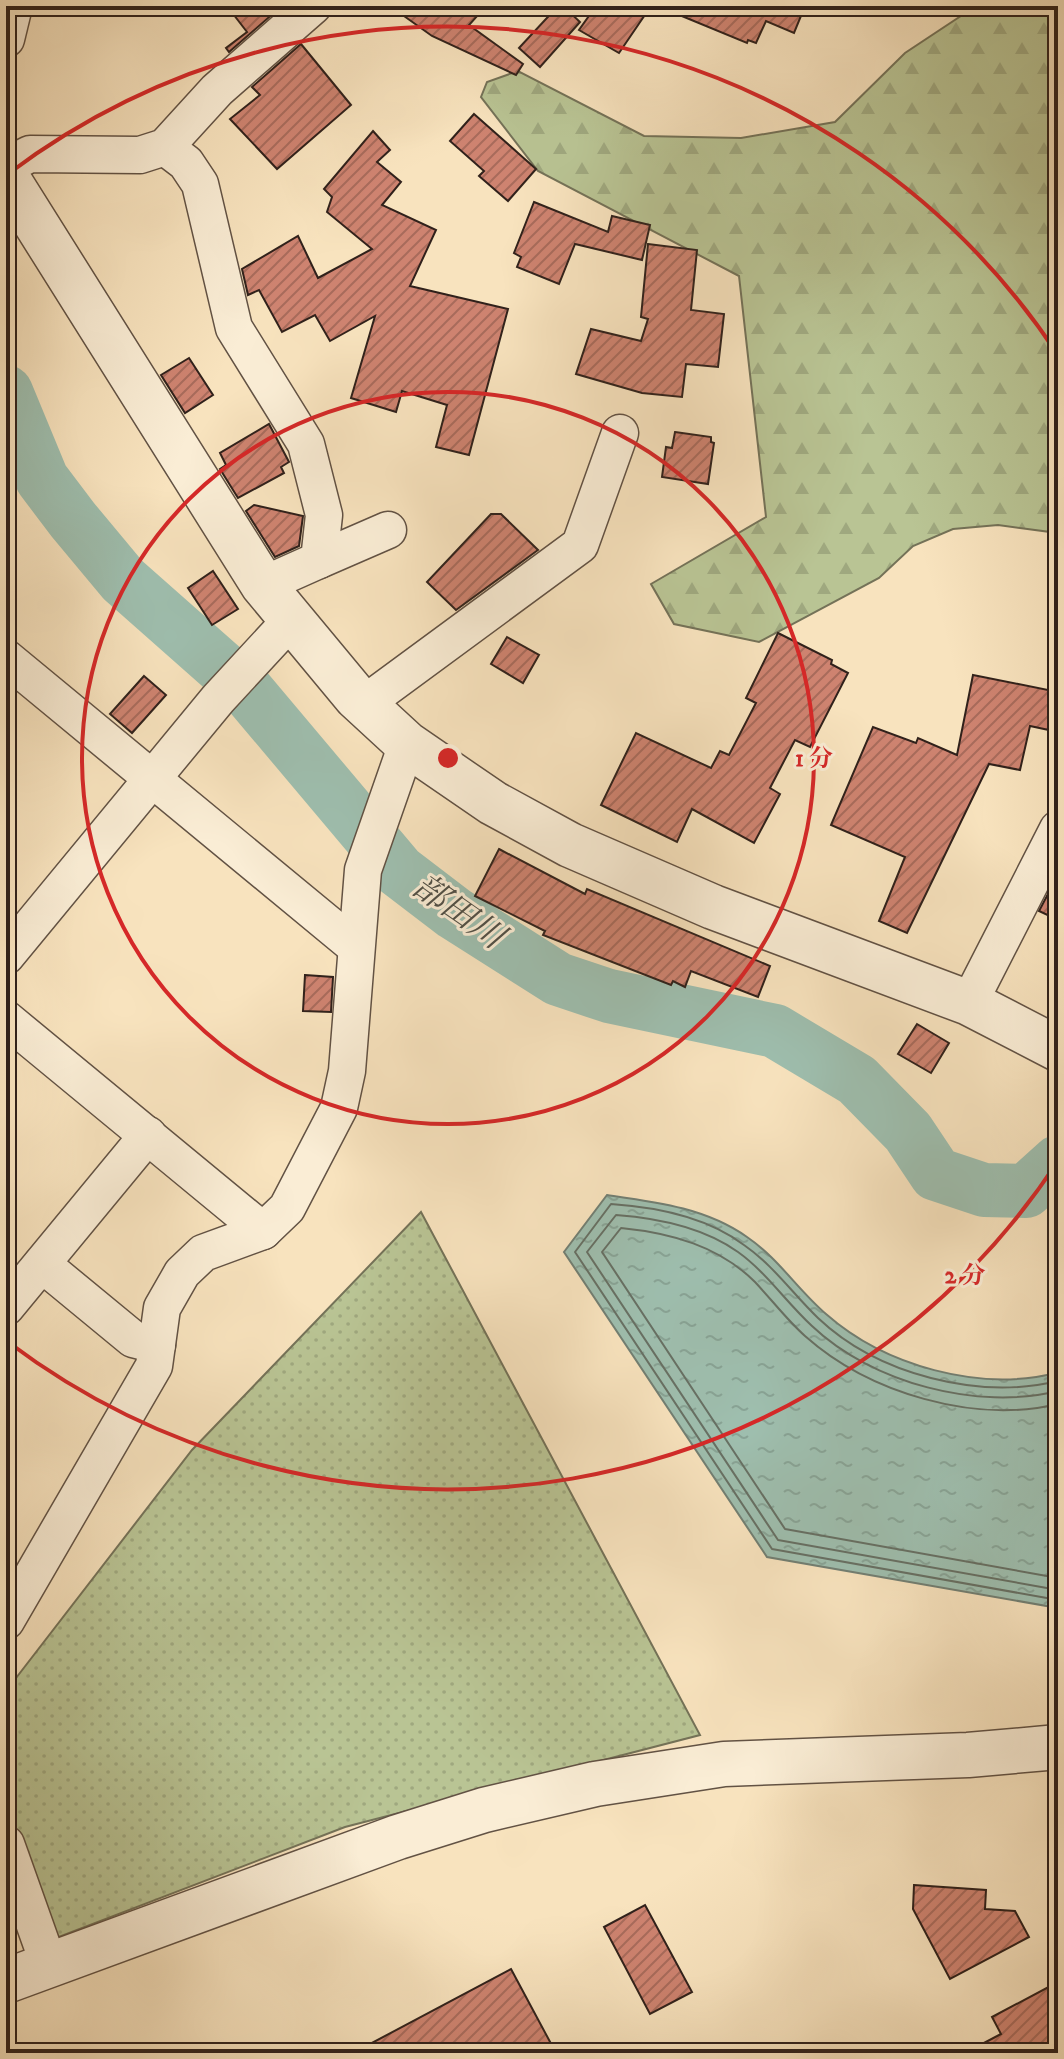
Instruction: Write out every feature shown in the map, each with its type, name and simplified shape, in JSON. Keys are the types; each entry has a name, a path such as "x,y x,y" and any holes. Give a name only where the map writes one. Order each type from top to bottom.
{"street":[{"path":"6,39 14,6"},
{"path":"6,166 30,154 140,155 165,147 217,90 313,6"},
{"path":"165,147 186,163 200,184 234,328 306,444 324,515 319,560"},
{"path":"6,176 263,585 364,704 407,744 493,803 570,845 713,907 969,1003 1058,1049"},
{"path":"364,704 580,545 620,433"},
{"path":"263,585 388,530"},
{"path":"6,956 249,662 291,620"},
{"path":"6,658 356,947"},
{"path":"6,1621 154,1366 162,1308 182,1273 203,1253 263,1231 287,1208 339,1108 347,1071 363,870 407,744"},
{"path":"969,1003 1058,829"},
{"path":"969,1003 1058,1021"},
{"path":"6,1019 263,1231"},
{"path":"6,1307 148,1135"},
{"path":"42,1264 133,1339 157,1345"},
{"path":"6,1981 398,1837 484,1810 595,1784 724,1764 968,1755 1058,1747"},
{"path":"6,1844 49,1965"}],"green space":[{"path":"976,6 1058,6 1058,533 998,525 953,529 913,546 879,578 759,642 674,624 651,584 766,517 739,276 538,171 481,97 487,82 518,71 644,136 741,138 835,122 905,53"},
{"path":"421,1212 700,1735 345,1827 51,1940 6,1803 6,1691 192,1450"}],"water":[{"path":"607,1195 680,1208 731,1227 768,1255 826,1314 876,1348 904,1361 934,1370 996,1379 1056,1373 1058,1608 767,1557 564,1252"}],"building":[{"path":"227,6 270,6 275,12 229,52 226,48 247,32"},
{"path":"390,6 486,6 469,25 523,64 516,75 432,36"},
{"path":"558,6 563,6 580,22 540,67 519,48"},
{"path":"596,6 651,6 619,53 579,30"},
{"path":"805,6 794,33 766,21 756,43 748,40 747,43 660,7"},
{"path":"301,44 351,105 277,169 230,119 260,95 252,87"},
{"path":"474,114 536,169 508,201 479,176 484,171 450,141"},
{"path":"373,131 390,150 377,162 401,182 382,205 436,230 410,286 508,309 469,455 436,447 447,405 402,391 396,412 351,398 375,316 330,341 315,315 282,332 259,290 248,295 242,269 298,236 318,278 372,249 327,212 332,197 324,189"},
{"path":"534,202 608,232 612,216 650,225 642,260 575,244 559,284 517,267 521,257 514,253"},
{"path":"648,244 697,250 691,310 724,314 718,367 686,364 682,397 642,393 576,374 591,329 641,341 648,319 641,317"},
{"path":"189,358 213,395 185,413 161,375"},
{"path":"269,424 289,462 281,467 284,473 238,498 220,469 226,465 220,453"},
{"path":"675,432 711,437 714,443 708,484 662,477 666,447 672,448"},
{"path":"254,505 303,516 299,546 275,557 246,511"},
{"path":"491,514 501,514 538,550 456,610 427,582"},
{"path":"213,571 238,609 212,625 188,588"},
{"path":"778,633 832,660 831,664 848,673 810,747 795,740 770,788 780,794 754,843 692,809 677,842 601,805 636,733 711,768 720,751 729,755 756,703 746,698"},
{"path":"507,637 539,655 523,683 491,664"},
{"path":"973,675 1058,692 1058,732 1030,726 1020,770 989,764 907,933 879,921 905,857 831,825 873,727 916,743 918,738 957,755"},
{"path":"144,676 166,695 132,733 110,714"},
{"path":"499,849 585,894 587,889 770,966 758,997 691,971 685,987 673,981 671,985 543,935 545,931 475,896"},
{"path":"1058,875 1058,920 1039,911"},
{"path":"305,975 333,977 331,1012 303,1011"},
{"path":"917,1024 949,1043 931,1073 898,1054"},
{"path":"914,1885 986,1890 985,1909 1015,1911 1029,1937 950,1979 913,1909"},
{"path":"645,1905 692,1992 650,2014 604,1927"},
{"path":"511,1969 556,2053 353,2053"},
{"path":"1058,1982 1058,2053 965,2053 1001,2034 992,2017"}],"waterway":[{"name":"部田川","path":"6,392 42,479 123,580 244,687 399,871 454,913 558,979 609,996 775,1031 857,1080 908,1132 936,1174 984,1190 1026,1191 1058,1162"}]}
